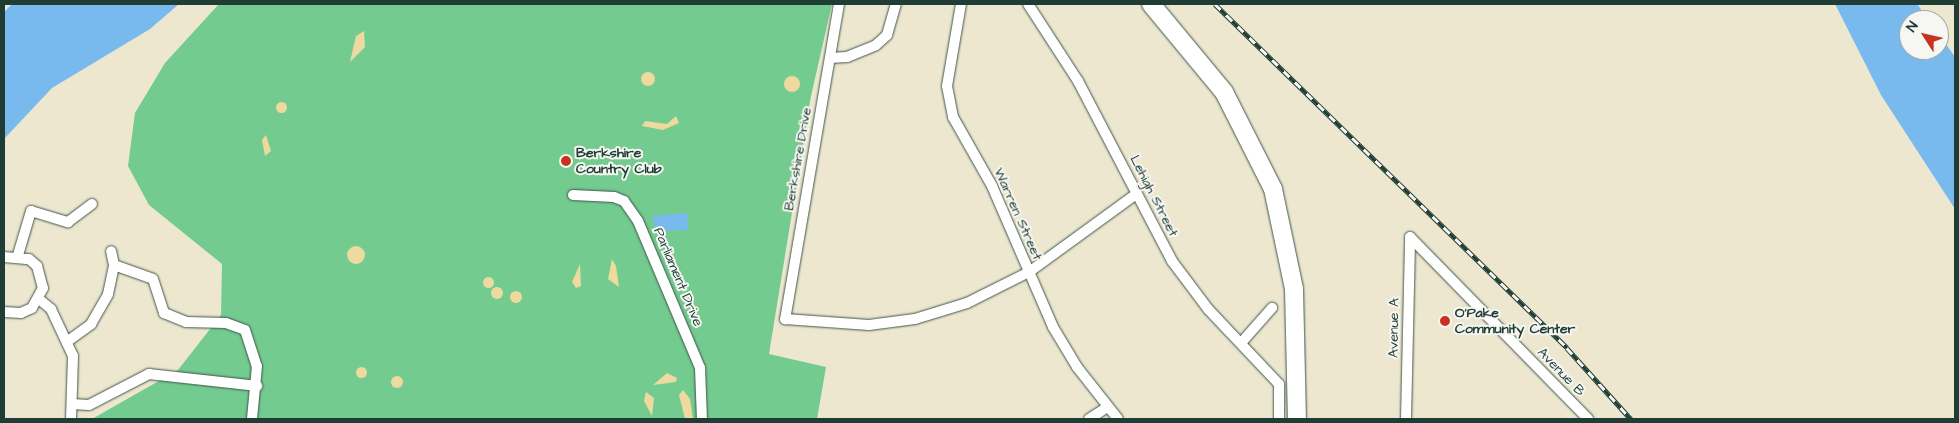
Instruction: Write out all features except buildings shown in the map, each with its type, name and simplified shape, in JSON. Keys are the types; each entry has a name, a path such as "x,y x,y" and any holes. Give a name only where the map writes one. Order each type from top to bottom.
{"highway":[{"path":"1151,4 1224,92 1273,189 1294,289 1297,419"},
{"path":"1166,4 1233,86 1283,186 1305,288 1308,419"}],"street":[{"name":"Berkshire Drive","path":"839,4 785,319 847,326 895,322 967,303 1029,272"},
{"path":"830,58 846,57 876,45 887,35 896,4"},
{"name":"Warren Street","path":"961,4 947,86 953,117 992,186 1057,334 1106,408 1118,419"},
{"name":"Lehigh Street","path":"1028,4 1078,81 1135,195 1185,279 1280,384 1279,419"},
{"name":"Parliament Drive","path":"573,195 614,197 624,201 638,221 700,368 702,419"},
{"path":"1029,272 1135,195"},
{"path":"18,255 31,211 68,222 92,204"},
{"name":"Avenue A","path":"1406,419 1410,237"},
{"name":"Avenue B","path":"1410,237 1588,419"},
{"path":"68,341 92,324 108,294 114,265 111,251"},
{"path":"4,257 18,255 37,266 43,277 40,299 21,313 4,312"},
{"path":"114,265 153,278 164,313 186,322 226,323 245,330 254,346 257,386 252,419"},
{"path":"40,299 51,309 74,356 71,419"},
{"path":"1241,343 1272,308"},
{"path":"72,404 89,405 149,374 257,386"},
{"path":"1089,419 1106,408"}],"green space":[{"name":"Berkshire Country Club","path":"219,4 832,4 811,96 769,354 826,367 817,419 92,419 178,370 221,315 222,264 149,205 128,166 135,113 165,63"}],"sand":[{"path":"364,31 365,47 350,62 356,36"},
{"path":"648,72 653,74 655,79 653,84 648,86 643,84 641,79 643,74"},
{"path":"789,76 795,76 800,81 798,90 789,92 784,87 784,81"},
{"path":"281,101 287,107 281,113 275,107"},
{"path":"676,116 679,123 663,130 642,126 645,121 667,124"},
{"path":"266,135 271,151 265,156 262,140"},
{"path":"356,246 362,249 365,255 362,261 356,264 350,261 347,255 350,249"},
{"path":"612,259 616,266 619,287 608,279"},
{"path":"580,264 581,286 576,288 572,282"},
{"path":"488,276 494,282 488,288 482,282"},
{"path":"497,287 503,293 497,299 491,293"},
{"path":"514,291 518,291 522,297 518,303 514,303 510,299 510,295"},
{"path":"361,366 367,372 361,378 355,372"},
{"path":"667,373 677,378 676,382 653,385"},
{"path":"397,376 403,382 397,388 391,382"},
{"path":"683,390 690,399 693,419 685,419 679,395"},
{"path":"646,392 654,398 652,416 644,401"}],"water":[{"path":"12,4 179,4 150,29 52,88 4,139 4,12"},
{"path":"1835,4 1917,4 1922,10 1899,10 1899,60 1949,60 1949,48 1955,57 1955,209 1881,95"},
{"path":"687,213 688,230 656,231 652,216"}],"railway":[{"path":"1215,4 1567,348 1631,419"}],"place":[{"name":"Berkshire Country Club","path":"566,161"},
{"name":"O’Pake Community Center","path":"1445,321"}]}
